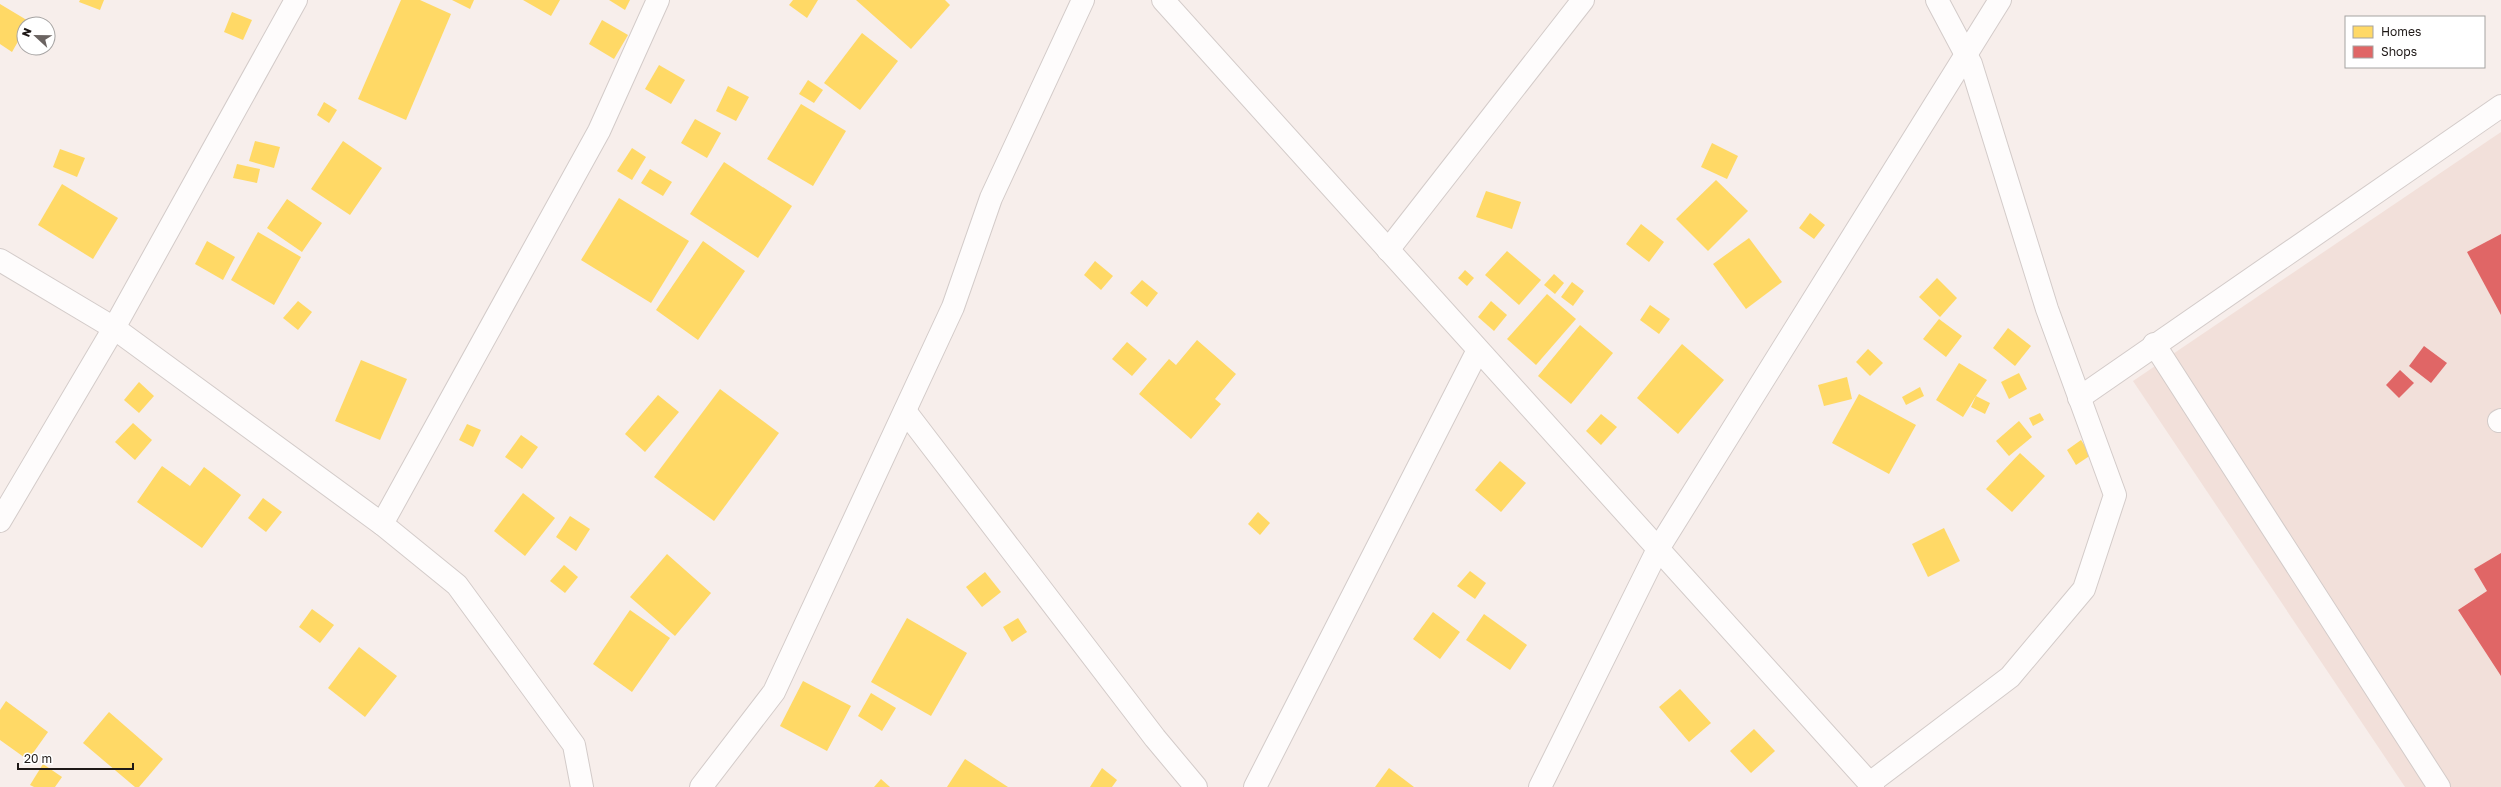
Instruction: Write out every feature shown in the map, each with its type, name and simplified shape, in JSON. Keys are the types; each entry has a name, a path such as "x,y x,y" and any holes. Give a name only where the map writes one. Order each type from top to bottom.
{"street":[{"path":"0,521 114,328 296,0"},
{"path":"382,524 599,131 658,0"},
{"path":"704,786 774,692 954,307 991,198 1082,0"},
{"path":"1163,0 1872,785 2010,677 2084,589 2115,495 2047,309 1966,54 1937,0"},
{"path":"1388,250 1583,0"},
{"path":"1540,787 1658,549 2000,0"},
{"path":"2079,398 2154,344 2501,106"},
{"path":"0,260 114,328 382,524 457,585 574,745 582,787"},
{"path":"2154,344 2440,787"},
{"path":"1255,787 1478,350"},
{"path":"905,411 1155,738 1196,787"}],"shaded area":[{"path":"2501,132 2501,787 2405,787 2133,381"}],"building: Homes":[{"path":"80,0 104,0 100,10 79,2"},
{"path":"401,0 420,0 451,14 406,120 358,99"},
{"path":"452,0 474,0 470,9"},
{"path":"523,0 560,0 551,16"},
{"path":"609,0 630,0 625,10"},
{"path":"793,0 818,0 807,18 789,5"},
{"path":"856,0 945,0 950,5 911,49"},
{"path":"0,4 20,16 16,16 16,45 12,52 0,44"},
{"path":"232,12 252,20 243,40 224,32"},
{"path":"602,20 628,35 614,59 589,44"},
{"path":"862,33 898,61 860,110 824,83"},
{"path":"659,65 685,80 671,104 645,89"},
{"path":"808,80 823,90 814,103 799,94"},
{"path":"728,86 749,97 736,121 716,111"},
{"path":"324,102 337,110 329,123 317,115"},
{"path":"801,104 846,131 813,186 767,159"},
{"path":"695,119 721,133 707,158 681,143"},
{"path":"255,141 280,147 274,168 249,161"},
{"path":"343,141 382,168 350,215 311,189"},
{"path":"1712,143 1738,156 1727,179 1701,167"},
{"path":"632,148 646,157 632,180 617,171"},
{"path":"60,149 85,158 77,177 53,167"},
{"path":"724,162 792,206 758,258 690,214"},
{"path":"237,164 260,169 257,183 233,178"},
{"path":"650,169 672,182 663,196 641,183"},
{"path":"1716,180 1748,211 1708,251 1676,219"},
{"path":"62,184 118,218 93,259 38,225"},
{"path":"1486,191 1521,202 1512,229 1476,217"},
{"path":"619,198 689,241 651,303 581,260"},
{"path":"287,199 322,223 302,252 267,228"},
{"path":"1810,213 1825,225 1814,239 1799,228"},
{"path":"1641,224 1664,242 1649,262 1626,244"},
{"path":"258,232 301,257 274,305 231,280"},
{"path":"1749,238 1782,282 1746,309 1713,264"},
{"path":"207,241 235,257 223,280 195,264"},
{"path":"703,241 745,271 698,340 656,310"},
{"path":"1507,251 1541,280 1519,305 1485,275"},
{"path":"1095,261 1113,276 1101,290 1084,275"},
{"path":"1465,270 1474,278 1467,286 1458,278"},
{"path":"1554,274 1564,283 1555,294 1544,285"},
{"path":"1937,278 1957,298 1940,317 1919,297"},
{"path":"1142,280 1158,293 1147,307 1130,293"},
{"path":"1572,282 1584,291 1573,306 1561,297"},
{"path":"1547,294 1576,319 1536,365 1507,339"},
{"path":"298,301 312,312 298,330 283,318"},
{"path":"1491,301 1507,315 1494,331 1478,317"},
{"path":"1650,305 1670,319 1659,334 1640,320"},
{"path":"1939,319 1962,336 1946,357 1923,339"},
{"path":"1580,325 1613,353 1571,404 1538,376"},
{"path":"2008,328 2031,346 2015,366 1993,348"},
{"path":"1197,340 1236,374 1215,399 1221,404 1191,439 1139,394 1169,359 1176,365"},
{"path":"1127,342 1147,359 1132,376 1112,359"},
{"path":"1682,344 1724,380 1678,434 1637,398"},
{"path":"1868,349 1883,363 1870,376 1856,362"},
{"path":"361,360 407,379 380,440 335,421"},
{"path":"1959,363 1987,380 1963,417 1936,400"},
{"path":"2019,373 2027,389 2009,399 2001,382"},
{"path":"1847,377 1852,399 1824,406 1818,385"},
{"path":"139,382 154,396 139,413 124,400"},
{"path":"1920,387 1924,396 1906,405 1902,397"},
{"path":"720,389 779,433 714,521 654,477"},
{"path":"1859,394 1916,425 1889,474 1832,443"},
{"path":"658,395 679,412 645,452 625,434"},
{"path":"1976,396 1990,403 1985,414 1971,407"},
{"path":"2040,413 2044,420 2033,426 2029,418"},
{"path":"1601,414 1617,427 1601,445 1586,431"},
{"path":"2019,421 2032,437 2009,456 1996,441"},
{"path":"133,423 152,440 135,460 115,442"},
{"path":"467,424 481,430 473,447 459,440"},
{"path":"521,435 538,447 522,469 505,457"},
{"path":"2081,440 2091,455 2076,465 2067,450"},
{"path":"2020,453 2045,476 2012,512 1986,489"},
{"path":"1500,461 1526,483 1501,512 1475,490"},
{"path":"162,466 190,486 204,467 241,495 202,548 137,502"},
{"path":"523,493 555,518 525,556 494,531"},
{"path":"263,498 282,512 266,532 248,518"},
{"path":"1258,512 1270,523 1260,535 1248,524"},
{"path":"570,516 590,529 576,551 556,537"},
{"path":"1944,528 1960,561 1928,577 1912,544"},
{"path":"667,554 711,593 675,636 630,597"},
{"path":"564,565 578,577 565,593 550,581"},
{"path":"1470,571 1486,583 1475,599 1457,586"},
{"path":"985,572 1001,592 982,607 966,587"},
{"path":"312,609 334,625 320,643 299,627"},
{"path":"630,610 670,638 632,692 593,664"},
{"path":"1433,612 1460,632 1440,659 1413,639"},
{"path":"1484,614 1527,645 1510,670 1466,640"},
{"path":"907,618 967,653 931,716 871,682"},
{"path":"1018,618 1027,632 1012,642 1003,627"},
{"path":"359,647 397,676 365,717 328,688"},
{"path":"803,681 851,706 827,751 780,726"},
{"path":"1680,689 1711,723 1689,742 1659,707"},
{"path":"871,693 896,708 882,731 858,716"},
{"path":"6,701 48,732 28,760 0,740 0,710"},
{"path":"109,712 163,759 139,787 135,787 83,743"},
{"path":"1754,729 1775,751 1751,773 1730,751"},
{"path":"965,759 1008,787 947,787"},
{"path":"43,764 62,777 55,787 34,787 30,785"},
{"path":"1102,768 1117,780 1112,787 1090,787"},
{"path":"1389,768 1414,787 1375,787"},
{"path":"881,779 890,787 874,787"}],"building: Shops":[{"path":"2501,234 2501,315 2467,252"},
{"path":"2424,346 2447,363 2431,383 2409,366"},
{"path":"2400,370 2414,383 2399,398 2386,385"},
{"path":"2501,553 2501,676 2458,610 2487,591 2474,569"}]}
